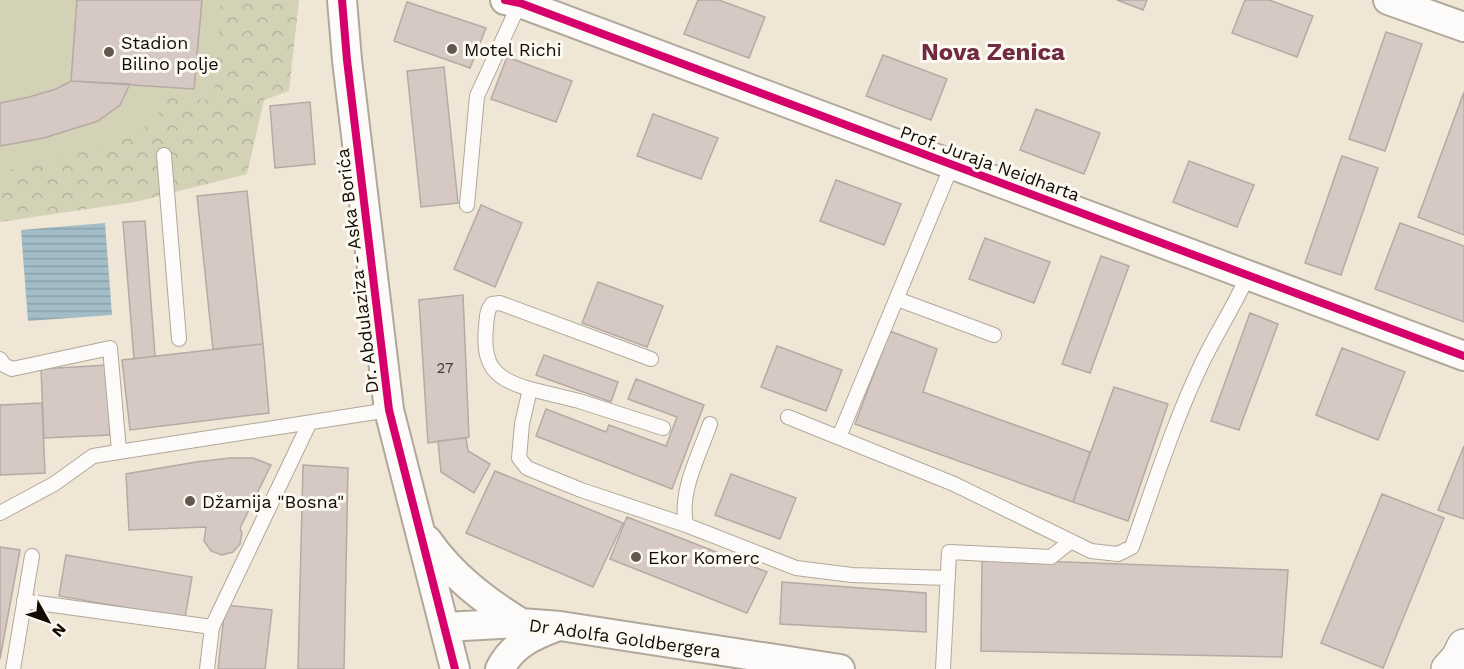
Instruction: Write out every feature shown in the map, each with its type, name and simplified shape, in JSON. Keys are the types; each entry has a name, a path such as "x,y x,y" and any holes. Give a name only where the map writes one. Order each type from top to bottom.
{"main road":[{"path":"1448,669 1458,658 1464,646"}],"street":[{"name":"Dr. Abdulaziza - Aska Borića","path":"342,0 347,60 389,410 444,627"},
{"path":"1388,0 1464,27"},
{"name":"Prof. Juraja Neidharta","path":"516,1 1464,356"},
{"path":"422,535 456,576 521,623"},
{"name":"Dr Adolfa Goldbergera","path":"444,627 521,623 560,626 840,669"},
{"path":"500,669 506,657 532,636 560,626"},
{"path":"444,627 455,669"}],"lane":[{"path":"467,205 477,96 516,1"},
{"path":"164,155 179,339"},
{"path":"839,437 952,165"},
{"path":"788,417 954,484 1091,551 1118,554 1132,548 1182,408 1204,359 1248,275"},
{"path":"897,299 994,335"},
{"path":"651,359 500,303 492,304 488,309 485,334 487,358 496,374 511,384 579,401 663,428"},
{"path":"0,359 4,365 12,369 110,348 120,451"},
{"path":"530,389 522,424 519,458 527,468 581,490 686,525 796,568 852,575 948,578"},
{"path":"0,513 54,484 93,456 389,410"},
{"path":"207,669 212,627 309,424"},
{"path":"686,525 684,511 687,489 710,424"},
{"path":"943,669 949,552 1051,557 1071,541"},
{"path":"13,669 32,556"},
{"path":"24,601 212,627"}],"green space":[{"path":"0,0 299,0 289,91 264,100 247,174 135,202 0,222"},
{"name":"Stadion Bilino polje","path":"0,0 221,0 213,100 166,98 158,114 142,131 91,150 0,172"}],"water":[{"path":"105,223 112,315 28,321 21,230"}],"building":[{"path":"77,0 202,0 194,89 71,81"},
{"path":"698,0 719,0 765,17 749,58 684,34"},
{"path":"1117,0 1147,0 1143,10"},
{"path":"1245,0 1269,0 1313,16 1297,57 1232,33"},
{"path":"407,2 486,28 470,68 394,41"},
{"path":"1386,32 1422,44 1385,151 1349,139"},
{"path":"883,55 947,79 931,120 866,96"},
{"path":"507,57 572,81 556,122 491,99"},
{"path":"444,67 458,203 421,207 407,71"},
{"path":"71,81 130,84 120,105 98,121 44,138 0,146 0,103 56,89"},
{"path":"1464,92 1464,235 1418,217"},
{"path":"310,102 315,164 275,168 270,106"},
{"path":"1036,109 1100,133 1084,174 1020,150"},
{"path":"653,114 718,138 701,179 637,156"},
{"path":"1342,156 1378,168 1341,275 1305,263"},
{"path":"1189,161 1254,185 1237,227 1173,202"},
{"path":"836,180 901,204 884,245 820,221"},
{"path":"247,191 263,344 213,349 197,196"},
{"path":"481,205 522,223 495,287 454,269"},
{"path":"145,221 155,356 134,359 123,222"},
{"path":"1400,223 1464,246 1464,322 1375,289"},
{"path":"985,238 1050,262 1034,303 969,279"},
{"path":"1101,256 1129,266 1090,373 1062,364"},
{"path":"598,282 663,306 647,347 582,323"},
{"path":"463,295 469,437 428,443 419,300"},
{"path":"1250,313 1278,324 1239,430 1211,421"},
{"path":"890,331 937,349 923,392 1090,452 1073,502 855,424"},
{"path":"263,344 269,413 130,430 122,360"},
{"path":"777,346 842,370 826,411 761,387"},
{"path":"1342,348 1405,372 1378,440 1316,415"},
{"path":"544,355 618,382 611,402 536,375"},
{"path":"107,365 110,435 44,438 41,369"},
{"path":"636,379 704,405 672,489 536,436 546,409 606,432 609,425 666,446 677,417 628,399"},
{"path":"1114,387 1168,404 1128,521 1073,502"},
{"path":"42,403 45,473 0,475 0,405"},
{"path":"466,438 468,451 490,464 474,493 441,472 438,441"},
{"path":"1464,446 1464,519 1438,510"},
{"name":"Džamija \"Bosna\"","path":"230,458 253,458 271,465 240,528 242,533 240,544 233,552 222,555 211,551 204,541 206,527 129,530 126,474"},
{"path":"303,465 348,468 344,669 298,669"},
{"path":"495,471 623,523 593,587 466,533"},
{"path":"731,474 796,498 780,539 715,515"},
{"path":"1382,494 1444,518 1383,668 1321,643"},
{"path":"627,517 767,572 747,613 610,559"},
{"path":"0,547 20,550 0,659"},
{"path":"66,555 192,577 185,618 59,596"},
{"path":"982,559 1288,570 1282,657 981,651"},
{"path":"782,582 926,593 926,632 780,624"},
{"path":"225,605 272,610 265,669 218,669"}],"cycle path":[{"path":"342,0 347,60 389,410 455,669"},
{"path":"505,0 520,3 1464,356"}],"place":[{"name":"Motel Richi","path":"452,49"},
{"name":"Stadion Bilino polje","path":"109,52"},
{"name":"Džamija \"Bosna\"","path":"190,501"},
{"name":"Ekor Komerc","path":"636,557"}],"district":[{"name":"Nova Zenica","path":"993,52"}]}
